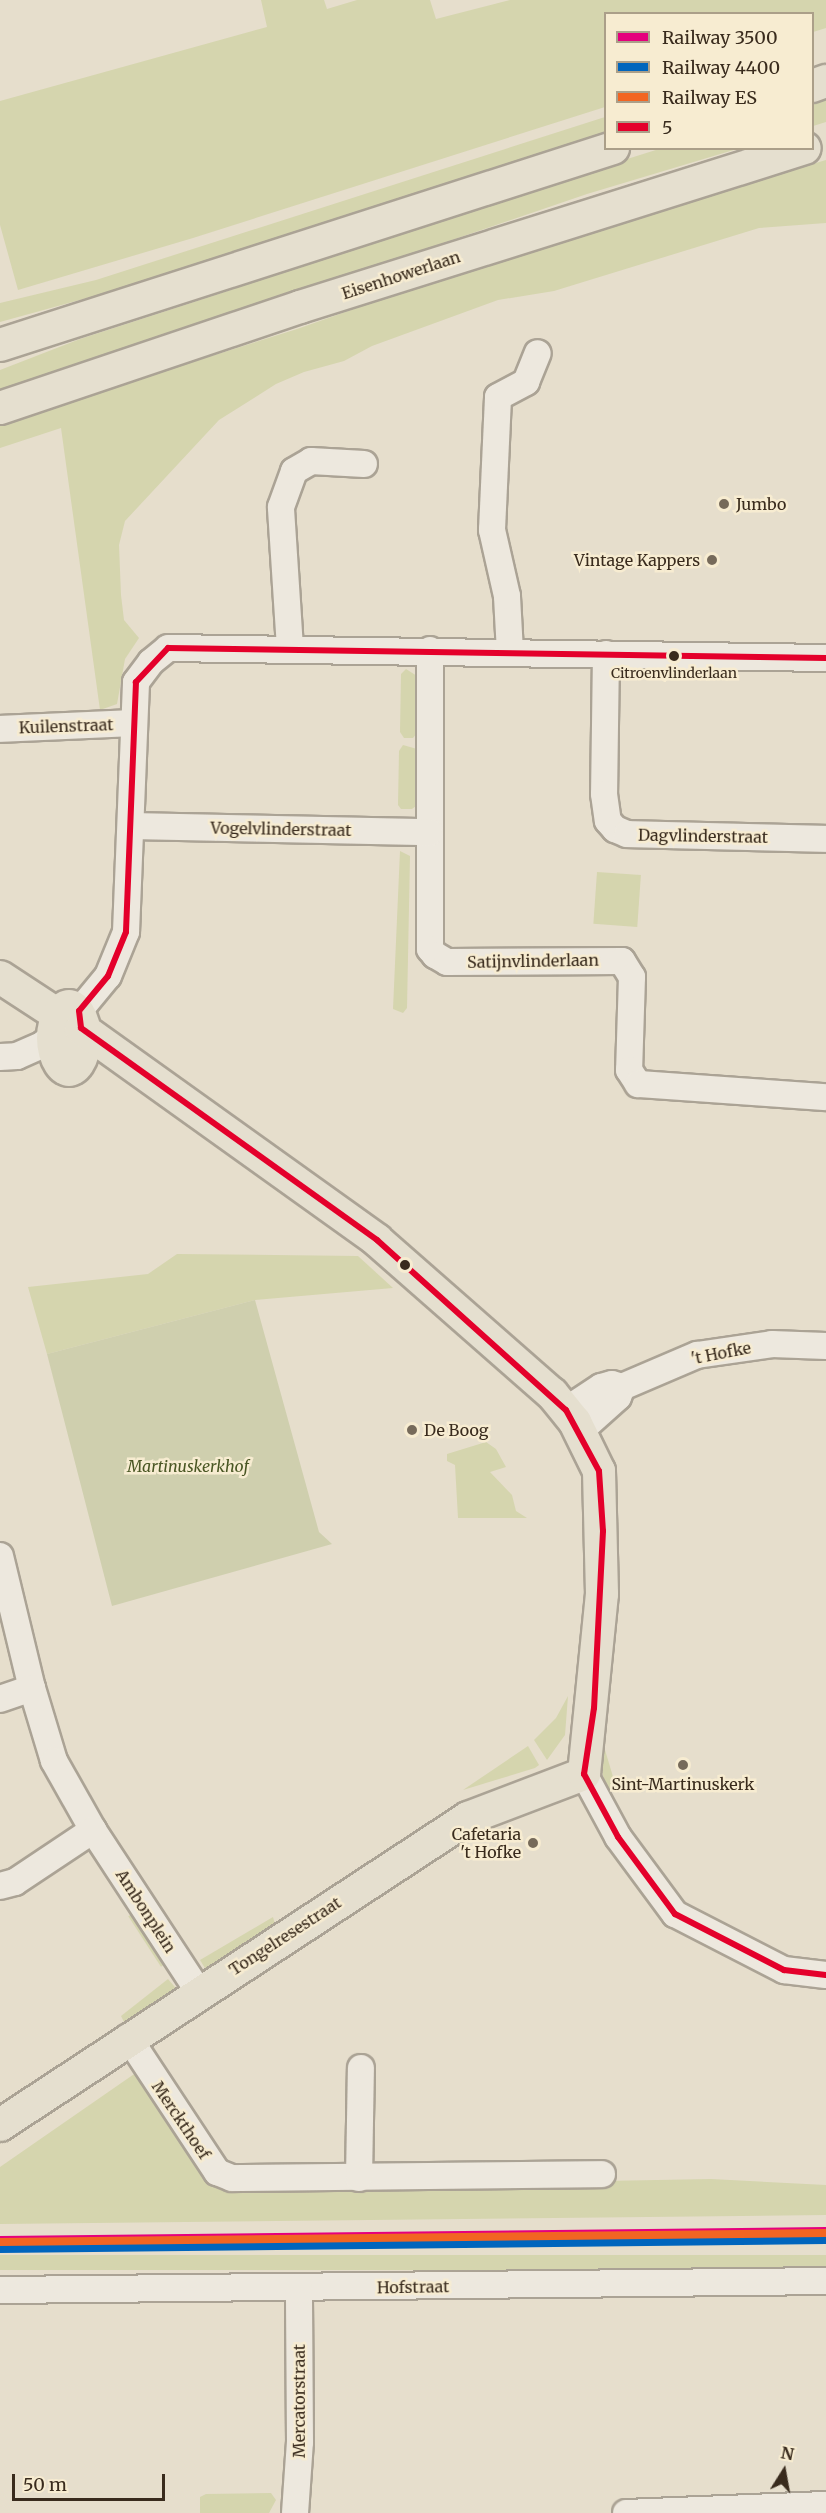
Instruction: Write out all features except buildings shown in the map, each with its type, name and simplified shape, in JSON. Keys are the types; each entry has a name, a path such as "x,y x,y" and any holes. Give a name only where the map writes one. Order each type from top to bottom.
{"main road":[{"path":"0,345 607,150"},
{"name":"Eisenhowerlaan","path":"0,408 300,307 799,150"},
{"path":"0,977 68,1021 377,1240 526,1370 573,1421 599,1472 603,1531 594,1708 584,1774"},
{"name":"Tongelresestraat","path":"0,2125 128,2037 468,1818 584,1774"}],"street":[{"path":"510,652 507,596 492,530 498,397 526,382 538,352"},
{"path":"291,648 281,507 294,471 311,461 364,464"},
{"path":"0,1057 16,1056 68,1021 108,976 126,932 132,826 132,723 136,682 151,662 168,648 430,650 826,658"},
{"name":"Satijnvlinderlaan","path":"430,650 430,948 447,962 622,961 632,977 629,1070 638,1084 826,1097"},
{"name":"Dagvlinderstraat","path":"606,654 604,794 608,821 615,829 627,834 826,839"},
{"name":"Kuilenstraat","path":"0,729 132,723"},
{"name":"Vogelvlinderstraat","path":"132,826 430,832"},
{"name":"'t Hofke","path":"573,1421 618,1398 622,1387 697,1355 731,1347 826,1346"},
{"name":"Ambonplein","path":"0,1556 32,1688 54,1761 93,1830 200,1992"},
{"path":"0,1699 32,1688"},
{"path":"584,1774 618,1837 675,1914 784,1970 826,1975"},
{"path":"0,1886 15,1882 93,1830"},
{"name":"Merckthoef","path":"128,2037 217,2172 232,2178 602,2174"},
{"path":"359,2178 361,2068"},
{"name":"Hofstraat","path":"0,2290 826,2281"},
{"name":"Mercatorstraat","path":"295,2513 300,2472 299,2288"},
{"path":"626,2513 826,2505"}],"green space":[{"path":"261,0 324,0 327,9 357,0 430,0 436,19 510,0 826,0 826,28 814,32 814,12 604,12 604,107 193,238 18,290 0,225 0,101 267,27"},
{"path":"826,97 826,122 814,126 814,101"},
{"path":"604,117 604,134 145,282 0,322 0,303 96,280"},
{"path":"656,150 734,150 587,194 0,394 0,370 80,339 234,289 312,258"},
{"path":"826,160 826,223 759,228 554,291 498,300 372,346 344,361 304,372 276,384 219,420 125,521 119,545 121,595 124,620 139,638 125,659 117,704 100,710 61,428 0,448 0,423 297,329 542,243"},
{"path":"406,669 417,676 417,733 413,738 404,738 400,732 401,674"},
{"path":"403,745 417,749 416,806 412,809 401,809 398,805 399,751"},
{"path":"400,851 410,856 407,1008 403,1013 393,1009"},
{"path":"597,872 641,875 637,927 593,924"},
{"path":"177,1254 358,1256 393,1288 255,1300 47,1354 28,1287 148,1274"},
{"name":"Martinuskerkhof","path":"255,1300 319,1532 332,1544 112,1606 47,1354"},
{"path":"486,1442 496,1449 506,1467 490,1472 512,1495 516,1511 527,1518 458,1518 455,1465 447,1461 447,1454"},
{"path":"568,1696 565,1735 547,1760 534,1740 556,1718"},
{"path":"528,1746 539,1765 535,1768 463,1790"},
{"path":"597,1748 605,1750 614,1780 607,1794"},
{"path":"135,1912 168,1962 161,1967 128,1916"},
{"path":"273,1917 276,1928 208,1973 200,1960"},
{"path":"168,1979 180,1993 127,2028 121,2016"},
{"path":"140,2070 224,2188 711,2179 826,2185 826,2215 0,2224 0,2167"},
{"path":"0,2255 826,2255 826,2270 0,2270"},
{"path":"271,2493 276,2500 269,2513 200,2513 200,2497 206,2494"}],"rail line":[{"name":"3500","path":"0,2240 826,2231"},
{"name":"ES","path":"0,2242 826,2233"},
{"name":"4400","path":"0,2249 826,2240"}],"transit line":[{"name":"5","path":"826,658 168,648 136,682 126,932 108,976 79,1011 81,1028 377,1240 566,1410 599,1471 603,1531 594,1708 584,1774 618,1837 675,1914 784,1970 826,1975"}],"place":[{"name":"Jumbo","path":"724,504"},
{"name":"Vintage Kappers","path":"712,560"},
{"name":"Citroenvlinderlaan","path":"674,656"},
{"name":"De Boog","path":"412,1430"},
{"name":"Sint-Martinuskerk","path":"683,1765"},
{"name":"Cafetaria 't Hofke","path":"533,1843"}]}
